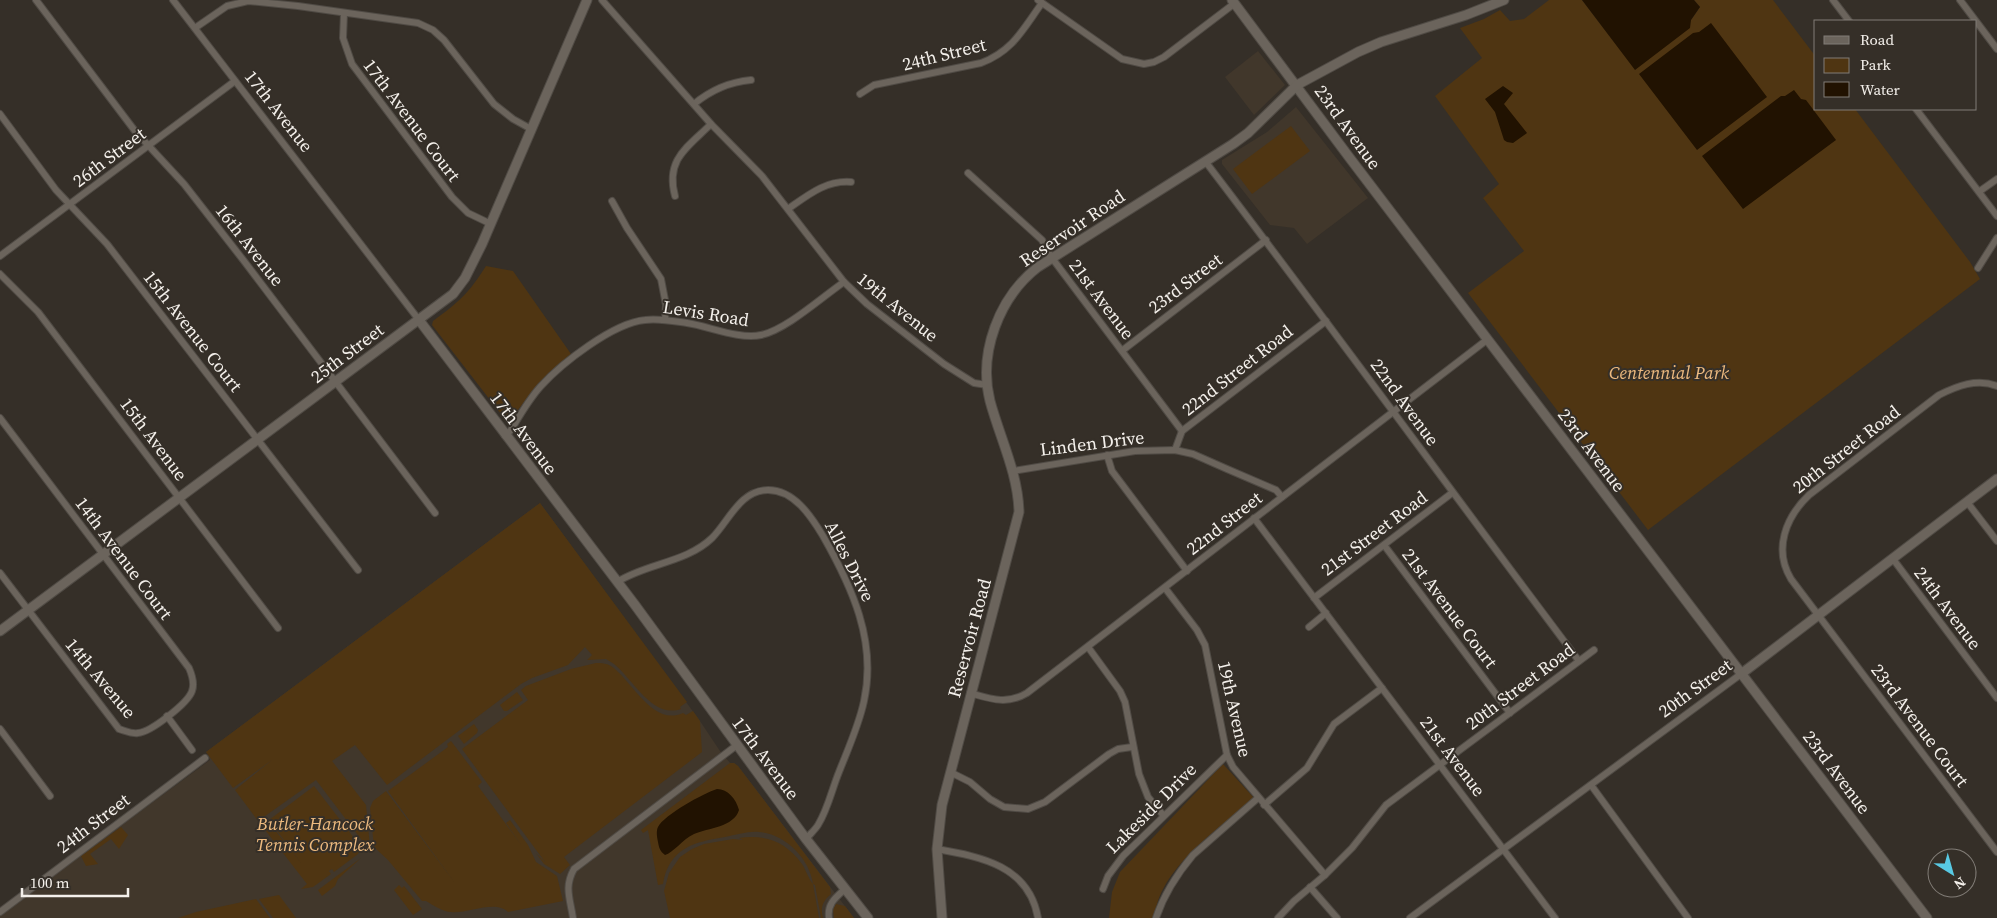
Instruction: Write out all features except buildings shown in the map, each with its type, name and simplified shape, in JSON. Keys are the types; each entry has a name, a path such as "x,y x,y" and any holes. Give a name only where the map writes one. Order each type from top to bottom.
{"street":[{"name":"16th Avenue","path":"36,0 148,146 184,184 435,513"},
{"name":"17th Avenue","path":"173,0 419,320 617,582 806,839 868,918"},
{"name":"25th Street","path":"0,631 419,320 459,288 472,267 588,0"},
{"name":"19th Avenue","path":"602,0 711,124 762,176 844,282 867,304 944,364 974,382 987,386"},
{"name":"Reservoir Road","path":"942,918 937,849 942,805 1019,512 1013,470 987,386 988,353 997,320 1011,294 1028,274 1241,139 1297,85 1358,52 1504,0"},
{"path":"1833,0 1848,20"},
{"path":"1960,0 1975,20"},
{"path":"195,28 227,6 248,1 410,21 433,30 447,42 494,104 513,119 531,129"},
{"path":"1040,1 1122,60 1144,64 1164,57 1233,2"},
{"name":"24th Street","path":"860,94 874,85 981,63 995,58 1014,42 1040,1"},
{"name":"23rd Avenue","path":"1233,2 1297,85 1344,151 1927,918"},
{"name":"17th Avenue Court","path":"344,13 343,38 352,64 452,197 468,213 491,224"},
{"path":"1977,23 1997,49"},
{"path":"694,104 707,94 727,85 751,80"},
{"name":"26th Street","path":"0,256 235,81"},
{"path":"1917,110 1980,191 1997,216"},
{"name":"15th Avenue Court","path":"0,114 69,205 108,244 358,570"},
{"path":"675,196 672,185 676,160 711,124"},
{"name":"22nd Avenue","path":"1205,161 1394,412 1452,493 1580,660"},
{"name":"21st Avenue","path":"968,174 1042,240 1052,258 1182,431"},
{"path":"1980,191 1997,179"},
{"path":"788,209 812,192 833,182 851,182"},
{"path":"612,201 661,278 666,305 664,320"},
{"path":"1978,268 1997,238"},
{"name":"23rd Street","path":"1122,350 1266,240"},
{"name":"15th Avenue","path":"0,274 38,312 278,628"},
{"name":"Levis Road","path":"505,436 541,386 577,354 612,331 646,319 690,324 745,335 763,335 784,326 844,282"},
{"name":"22nd Street Road","path":"1175,450 1182,431 1326,321"},
{"name":"22nd Street","path":"970,693 999,701 1018,698 1088,647 1488,339"},
{"name":"20th Street Road","path":"1819,616 1788,573 1783,556 1782,540 1786,526 1798,505 1939,395 1962,385 1982,383 1997,386"},
{"name":"14th Avenue Court","path":"0,418 189,668 193,688 187,700 167,716"},
{"name":"Linden Drive","path":"1013,470 1153,450 1175,450"},
{"path":"1175,450 1193,454 1276,490 1282,497"},
{"path":"1107,456 1112,471 1187,571"},
{"name":"20th Street","path":"1413,917 1503,848 1742,674 1997,479"},
{"name":"Alles Drive","path":"617,582 686,554 712,538 739,504 748,496 759,491 781,492 792,498 818,526 851,590 866,638 867,678 864,702 825,809 818,825 806,839"},
{"name":"21st Street Road","path":"1314,598 1452,493"},
{"path":"1967,502 1997,541"},
{"name":"21st Avenue","path":"1254,518 1555,918"},
{"name":"21st Avenue Court","path":"1384,545 1510,713"},
{"name":"24th Avenue","path":"1893,559 1997,698"},
{"name":"14th Avenue","path":"0,573 119,729 126,732 139,733 167,716"},
{"name":"19th Avenue","path":"1165,588 1197,630 1205,644 1227,754 1232,767 1325,875"},
{"path":"1309,627 1326,613"},
{"name":"23rd Avenue Court","path":"1819,616 1997,852"},
{"path":"1088,647 1120,690 1125,702 1132,746 1145,790 1164,815"},
{"name":"20th Street Road","path":"1278,918 1352,848 1386,805 1594,650"},
{"path":"1264,805 1307,768 1334,724 1382,688"},
{"path":"167,716 192,750"},
{"path":"0,729 50,796"},
{"path":"574,918 568,886 568,879 574,869 737,745"},
{"path":"950,772 970,782 990,799 1004,807 1028,808 1045,802 1109,754 1118,749 1132,746"},
{"name":"Lakeside Drive","path":"1103,889 1114,866 1227,754"},
{"name":"24th Street","path":"0,912 205,758"},
{"path":"1591,785 1688,918"},
{"path":"1156,918 1170,886 1189,860 1258,798"},
{"path":"937,849 997,864 1015,875 1032,896 1038,918"},
{"path":"1310,888 1336,917"},
{"path":"829,918 829,907 832,901 845,889"}],"shaded area":[{"path":"1258,51 1285,85 1254,115 1225,77"},
{"path":"1296,107 1368,198 1307,244 1294,228 1270,225 1222,164 1222,160 1267,132"},
{"path":"540,503 720,751 730,763 738,766 854,918 0,918 0,915 210,760 206,752"}],"green space":[{"name":"Centennial Park","path":"1549,0 1582,0 1635,69 1691,20 1700,7 1694,0 1773,0 1814,54 1814,110 1856,110 1970,262 1980,279 1648,530 1468,293 1524,251 1483,198 1499,184 1435,96 1482,58 1460,28 1484,19 1500,10 1510,21 1524,19"},
{"path":"1291,126 1310,151 1252,194 1233,169"},
{"path":"486,266 513,271 571,354 540,383 513,417 504,418 432,325 433,321 469,290"},
{"path":"540,503 687,702 680,707 681,709 671,711 652,703 614,664 606,659 587,660 592,655 585,647 568,665 521,684 387,785 355,745 332,761 366,805 370,847 367,847 316,780 258,821 235,790 272,760 233,788 206,752"},
{"path":"596,663 611,666 643,700 662,714 672,716 683,713 686,715 693,711 700,721 702,752 564,857 570,865 560,874 544,864 536,853 545,862 462,749 528,700 521,690 526,686 571,669"},
{"path":"517,692 523,700 507,711 504,711 500,705"},
{"path":"474,724 478,730 477,733 464,744 458,736"},
{"path":"451,741 482,782 478,786 522,846 506,823 510,820 528,845 536,862 557,876 563,901 508,912 503,908 496,907 458,912 445,911 426,901 422,901 388,860 374,847 370,808 373,801 386,791 455,883 388,791 448,747 447,744"},
{"path":"730,763 738,766 830,887 831,894 822,907 823,918 821,918 815,885 802,858 787,843 769,834 759,832 703,841 685,849 671,862 663,884 658,885 648,830 643,833 641,830"},
{"path":"1223,764 1254,798 1204,840 1181,863 1163,889 1153,918 1109,918 1112,892 1120,872"},
{"name":"Butler-Hancock Tennis Complex","path":"314,786 361,847 358,854 334,872 332,869 329,871 331,874 313,887 301,889 307,884 262,826 268,821 301,863 269,820"},
{"path":"121,827 128,835 119,849 111,839 90,854 98,864 86,866 81,856"},
{"path":"749,837 775,841 789,850 802,864 813,884 819,918 670,918 664,891 669,873 680,857 692,849 704,844 733,839 743,840 739,838"},
{"path":"361,858 338,879 335,886 322,896 318,890"},
{"path":"399,885 402,888 404,886 422,909 413,915 394,890"},
{"path":"279,895 296,918 273,918 259,899"},
{"path":"256,899 270,918 178,918 196,912"},
{"path":"836,904 845,906 854,918 834,918 833,909"}],"water":[{"path":"1582,0 1694,0 1700,7 1691,20 1690,28 1635,70"},
{"path":"1711,23 1767,97 1697,150 1639,74 1693,33 1699,32"},
{"path":"1503,86 1513,93 1504,104 1527,133 1513,143 1504,140 1495,112 1485,99"},
{"path":"1794,90 1801,99 1806,100 1836,140 1743,209 1702,156 1781,96 1785,96"},
{"path":"717,789 725,791 734,799 739,810 736,816 720,826 694,834 665,855 659,848 657,836 657,829 662,822 685,805"}]}
